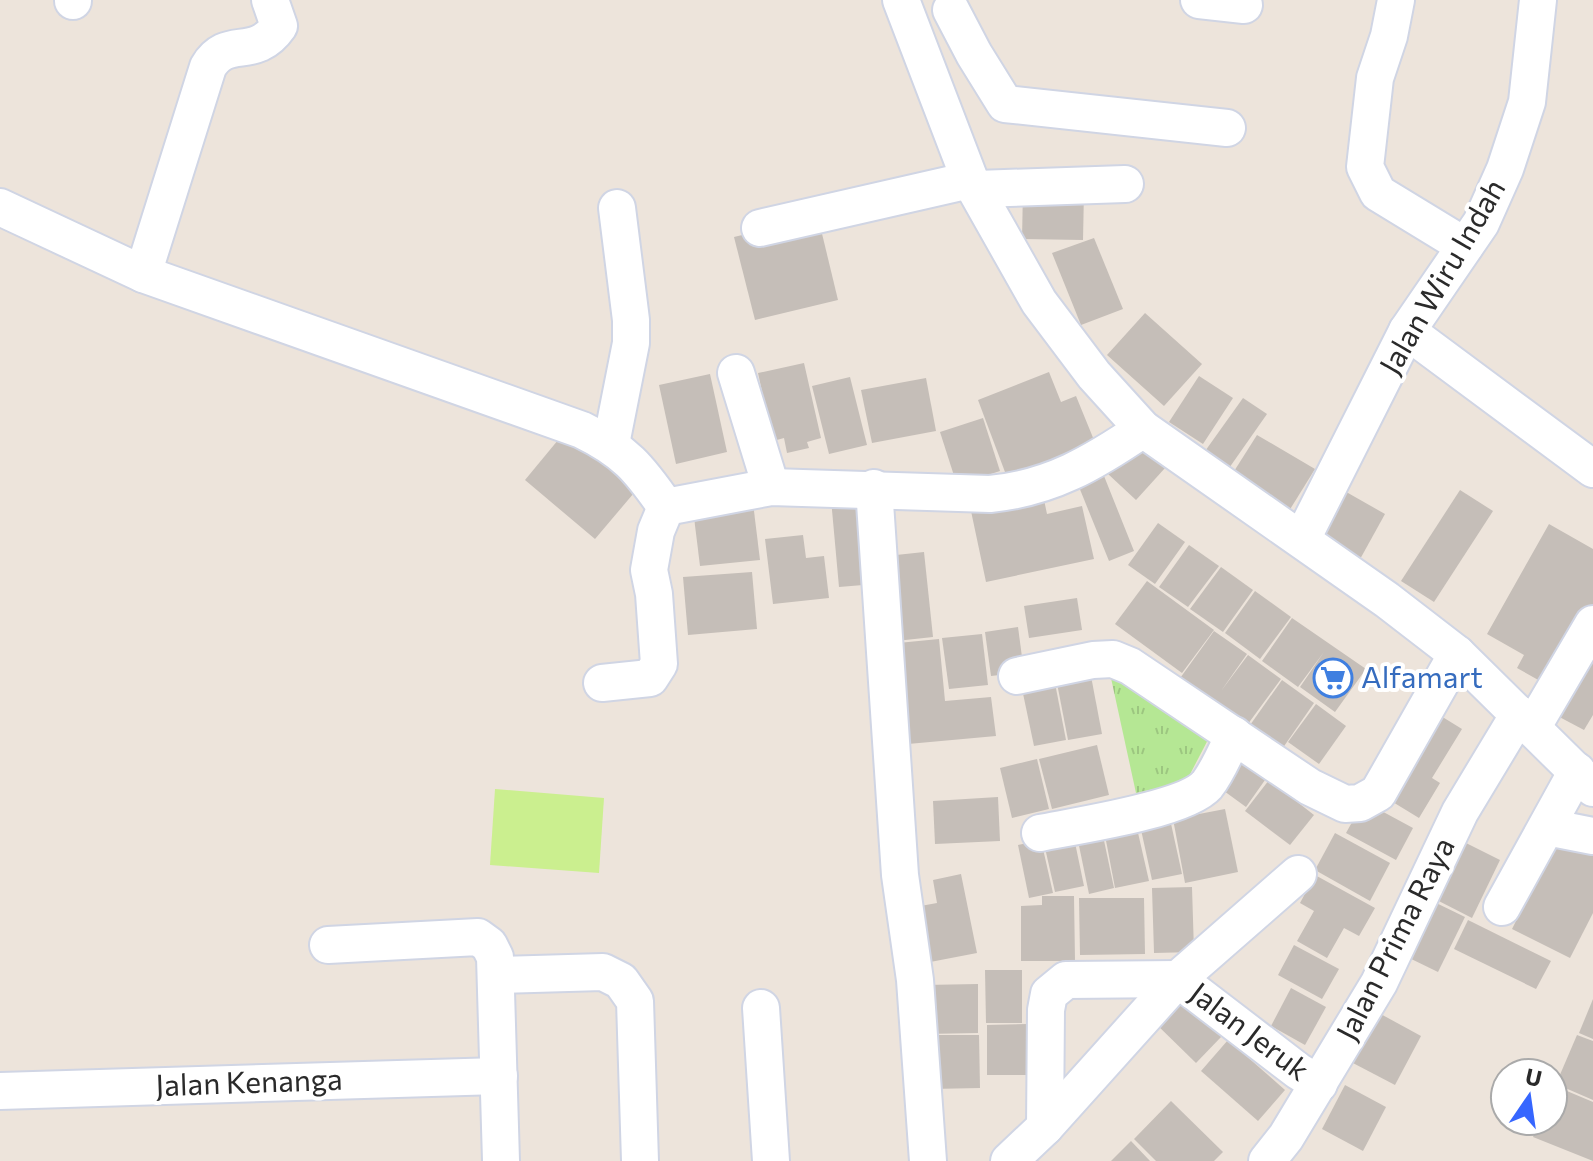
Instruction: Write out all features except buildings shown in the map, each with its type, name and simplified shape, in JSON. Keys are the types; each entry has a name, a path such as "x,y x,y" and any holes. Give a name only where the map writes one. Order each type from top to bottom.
{"street":[{"path":"143,274 208,67 214,56 222,51 262,44 271,37 279,26 270,0"},
{"path":"1199,0 1244,5"},
{"path":"1396,0 1389,36 1375,78 1365,167 1378,193 1465,246"},
{"name":"Jalan Wiru Indah","path":"1302,539 1407,331 1481,223 1505,169 1527,102 1538,0"},
{"path":"1227,128 1005,104 974,54 953,5 904,7 973,185 1039,302 1094,375 1143,429 1302,539 1457,654 1585,780 1547,827 1502,907"},
{"path":"760,228 973,185 1125,184"},
{"path":"0,207 143,274 582,430 611,444 639,469 666,507"},
{"path":"611,444 631,343 617,208"},
{"path":"1407,331 1593,469"},
{"path":"736,373 771,487"},
{"path":"666,507 771,487 990,494 1023,491 1051,482 1103,456 1143,429"},
{"path":"874,488 900,875 915,980 928,1161"},
{"path":"602,683 650,678 659,664 654,594 649,570 656,531 666,507"},
{"name":"Jalan Prima Raya","path":"1267,1161 1286,1137 1379,983 1460,812 1593,624"},
{"path":"1017,676 1093,660 1113,659 1130,666 1310,787 1345,804 1360,803 1378,793 1457,654"},
{"path":"1040,833 1127,816 1195,795 1208,784 1234,735"},
{"path":"1547,827 1593,836"},
{"path":"1009,1161 1045,1127 1178,979 1298,874"},
{"path":"328,945 478,937 489,945 495,957 501,1161"},
{"path":"496,975 603,972 621,981 635,1001 640,1161 633,1161"},
{"path":"1045,1127 1046,1010 1049,994 1056,986 1066,980 1178,979"},
{"name":"Jalan Jeruk","path":"1178,979 1319,1084"},
{"path":"761,1008 771,1161"},
{"name":"Jalan Kenanga","path":"0,1091 499,1076"}],"green space":[{"path":"1134,673 1212,732 1186,782 1136,793 1111,678"},
{"path":"495,789 604,798 599,873 490,865"}],"place":[{"name":"Alfamart","path":"1333,678"}]}
